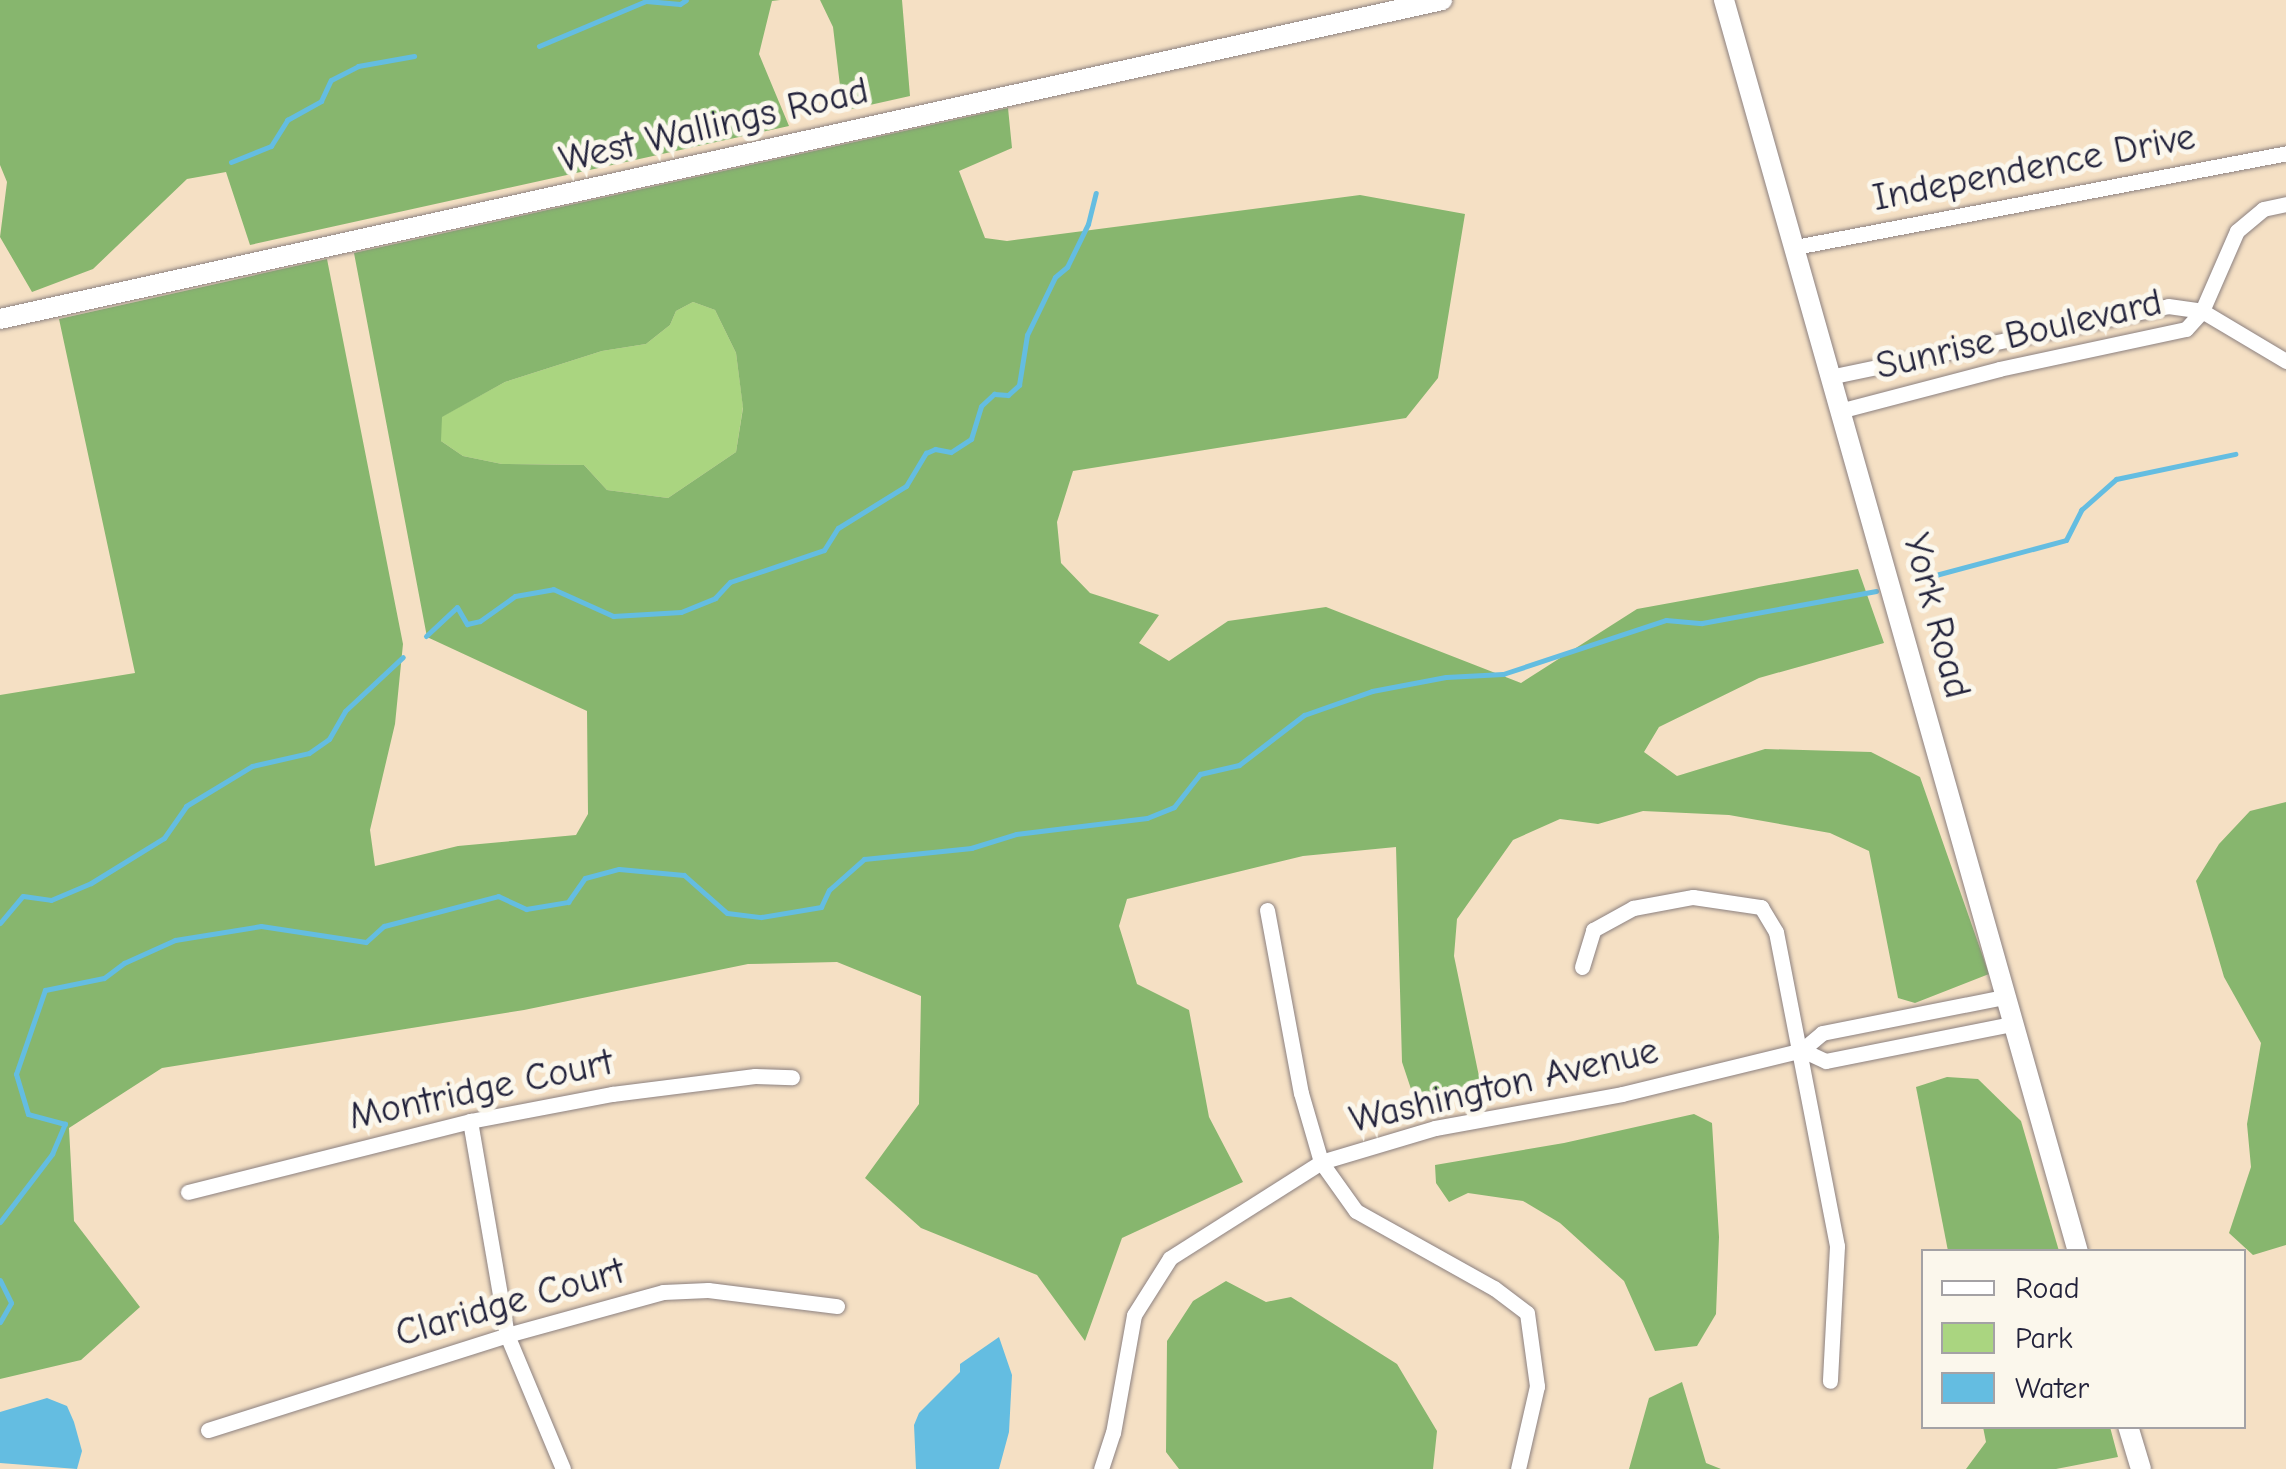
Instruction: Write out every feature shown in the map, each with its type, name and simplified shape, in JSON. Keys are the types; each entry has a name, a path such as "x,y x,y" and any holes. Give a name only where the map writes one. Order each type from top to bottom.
{"street":[{"name":"West Wallings Road","path":"0,319 1442,0"},
{"name":"York Road","path":"1724,0 1834,376 2077,1249"},
{"name":"Independence Drive","path":"1795,247 2286,153"},
{"name":"Sunrise Boulevard","path":"1843,410 1999,369 2186,329 2202,311 2237,232 2263,209 2286,204"},
{"name":"Sunrise Boulevard","path":"1834,376 2168,306 2202,311 2286,360"},
{"path":"1582,968 1593,930 1634,908 1694,896 1761,908 1776,932 1802,1050 1837,1246 1830,1381"},
{"path":"1267,910 1301,1092 1321,1162 1356,1210 1494,1288 1526,1313 1537,1386 1518,1469"},
{"name":"Washington Avenue","path":"1101,1469 1113,1433 1134,1315 1170,1258 1321,1162 1435,1128 1622,1094 1802,1050 1822,1033 2004,997"},
{"name":"Washington Avenue","path":"1802,1050 1826,1060 2012,1024"},
{"name":"Montridge Court","path":"188,1192 470,1121 612,1094 756,1076 792,1077"},
{"path":"470,1121 506,1335 562,1469"},
{"name":"Claridge Court","path":"208,1430 506,1335 663,1292 708,1290 837,1306"},
{"path":"2129,1429 2141,1469"}],"green space":[{"path":"0,0 780,0 772,1 759,54 789,126 250,245 226,172 187,179 93,269 32,292 0,237 7,182 0,165"},
{"path":"820,0 902,0 910,96 843,111 833,27"},
{"path":"1008,108 1012,148 959,171 985,238 1007,241 1360,195 1465,214 1438,378 1406,418 1073,471 1057,522 1061,563 1090,593 1159,615 1139,643 1169,661 1228,621 1326,607 1521,683 1637,609 1858,569 1884,643 1759,678 1659,727 1644,752 1677,776 1765,749 1871,752 1920,777 1989,974 1915,1003 1898,998 1869,851 1830,833 1729,815 1643,811 1598,824 1560,819 1513,840 1457,919 1454,956 1481,1086 1416,1104 1402,1062 1396,847 1303,856 1127,899 1119,926 1137,984 1189,1010 1209,1117 1243,1182 1122,1238 1085,1341 1037,1275 921,1228 865,1178 919,1104 921,996 837,962 748,964 524,1010 162,1068 69,1128 74,1221 140,1307 81,1360 0,1379 0,695 135,673 59,319 327,259 403,644 395,724 370,830 375,866 458,846 576,835 588,814 587,711 427,637 354,253","holes":["693,302 715,310 736,353 743,408 736,452 668,498 607,490 584,465 502,464 463,456 441,441 442,417 505,382 602,351 646,344 670,325 676,311"]},
{"path":"693,302 715,310 736,353 743,407 736,452 668,498 607,490 584,465 502,464 463,456 441,441 441,417 505,382 602,351 646,344 670,325 676,311"},
{"path":"2286,802 2286,1245 2253,1255 2229,1233 2251,1167 2247,1124 2261,1043 2224,977 2196,881 2219,844 2250,811"},
{"path":"1947,1077 1978,1079 2021,1121 2058,1249 1948,1249 1916,1087"},
{"path":"1694,1114 1712,1123 1719,1237 1716,1314 1697,1346 1655,1351 1624,1281 1560,1223 1523,1201 1468,1193 1449,1202 1436,1183 1435,1165 1564,1143"},
{"path":"1226,1281 1266,1302 1291,1297 1397,1364 1437,1431 1433,1469 1179,1469 1166,1452 1167,1341 1193,1301"},
{"path":"1682,1382 1706,1463 1721,1469 1629,1469 1649,1398"},
{"path":"1983,1429 2111,1429 2118,1457 2056,1469 1966,1469 1986,1442"}],"water":[{"path":"999,1337 1012,1375 1009,1432 999,1469 916,1469 914,1425 919,1413 960,1372 960,1364"},
{"path":"47,1398 67,1406 74,1422 82,1451 77,1469 0,1463 0,1412"}],"waterway":[{"path":"539,46 646,1 680,4 686,0"},
{"path":"231,162 271,146 287,120 321,101 331,80 358,66 414,56"},
{"path":"426,636 457,607 467,624 480,621 515,596 553,589 613,616 681,612 715,598 730,582 824,550 838,528 906,486 926,453 935,449 951,452 971,439 981,406 994,394 1008,395 1019,385 1027,335 1055,277 1067,267 1088,224 1096,193"},
{"path":"1917,580 2066,540 2081,510 2116,479 2235,454"},
{"path":"0,1222 52,1154 65,1124 28,1114 16,1074 45,990 104,978 124,963 175,940 261,926 366,942 384,926 498,896 526,909 568,902 585,878 619,869 684,875 727,913 761,917 821,907 829,890 864,859 971,848 1016,834 1147,818 1174,807 1200,774 1239,765 1304,715 1372,691 1446,677 1503,674 1666,620 1702,623 1876,591"},
{"path":"0,923 23,896 51,900 91,883 164,838 186,806 252,766 309,753 329,739 345,711 403,657"},
{"path":"0,1280 11,1303 0,1322"}]}
